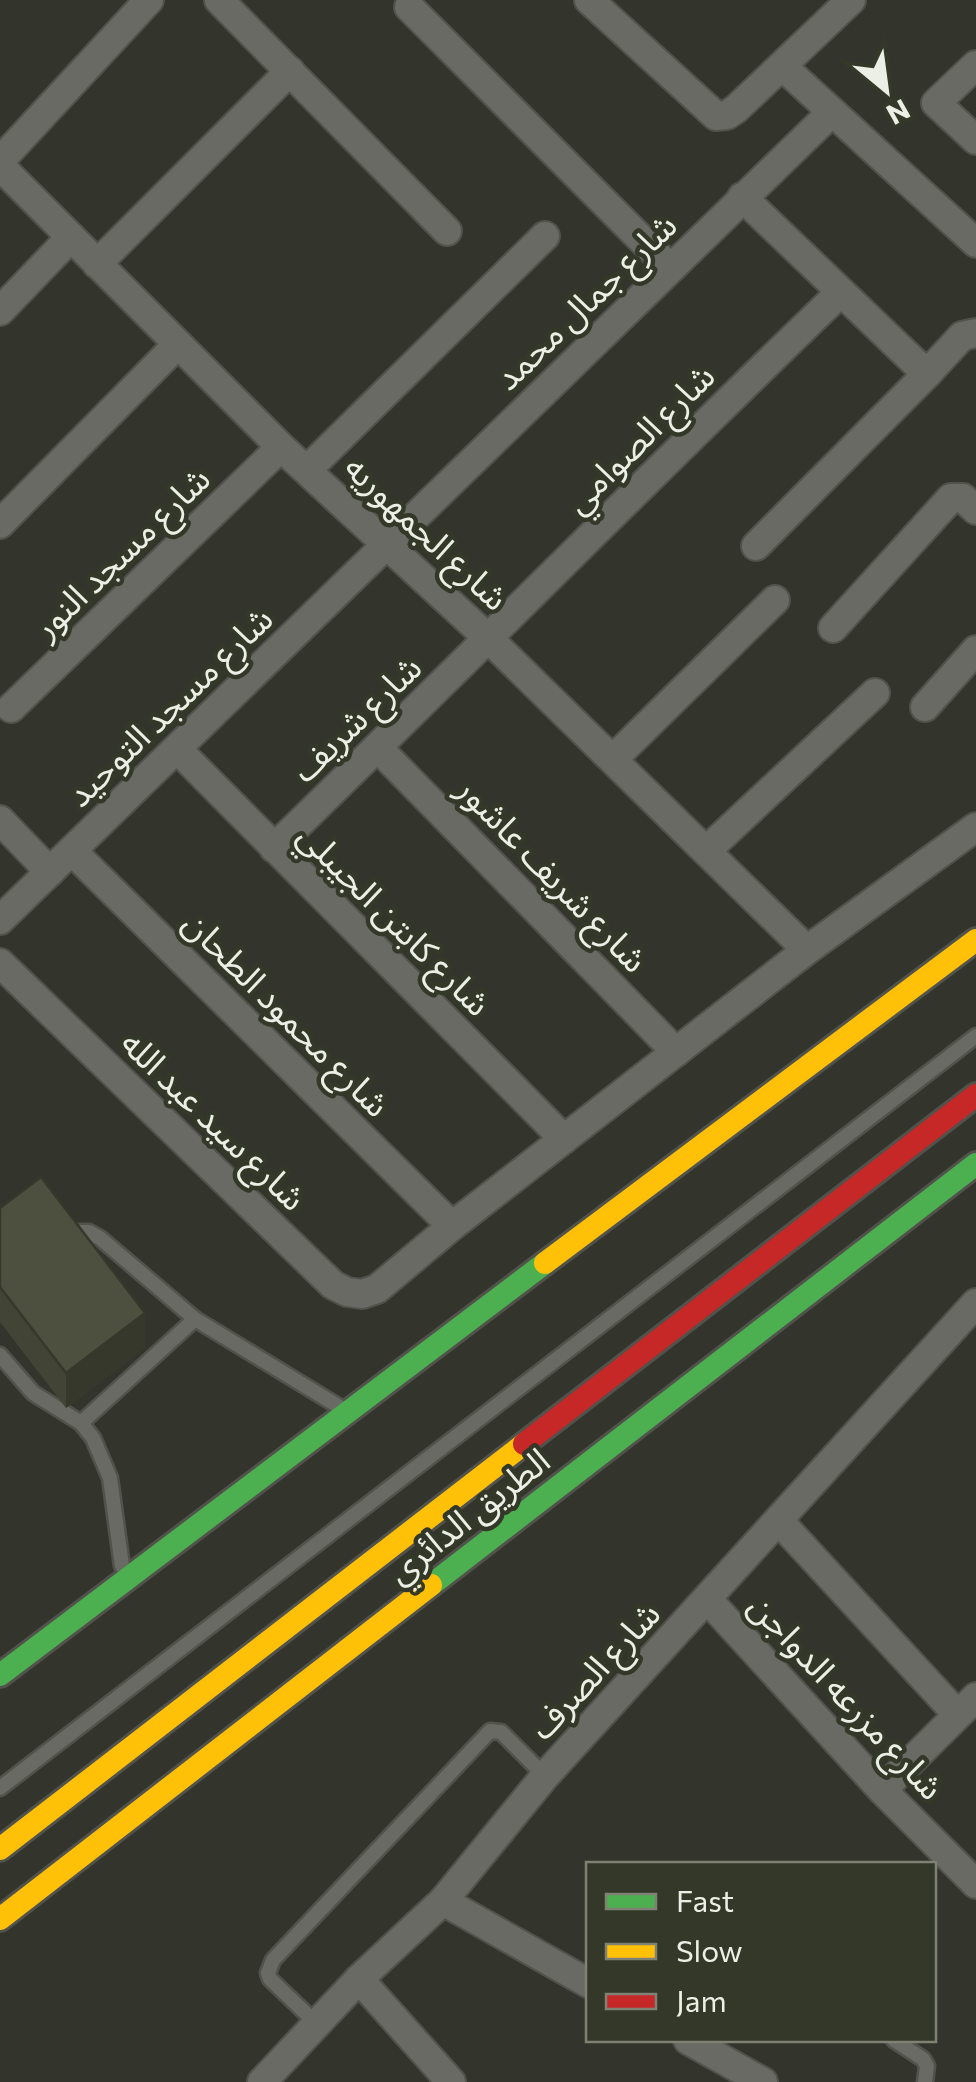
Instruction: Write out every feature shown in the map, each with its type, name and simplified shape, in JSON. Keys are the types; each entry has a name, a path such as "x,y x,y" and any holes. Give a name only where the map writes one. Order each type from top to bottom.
{"highway":[{"path":"0,1675 976,940"},
{"name":"الطريق الدائري","path":"0,1849 976,1094"},
{"name":"الطريق الدائري","path":"0,1919 976,1164"}],"street":[{"path":"0,163 149,0"},
{"path":"219,0 448,231"},
{"path":"588,0 716,116 736,109 851,0"},
{"path":"409,7 670,268"},
{"path":"976,65 936,103 976,140"},
{"path":"782,66 976,243"},
{"path":"97,264 290,72"},
{"name":"شارع جمال محمد","path":"388,543 832,112"},
{"name":"شارع الجمهوريه","path":"0,163 281,447 489,639 807,950"},
{"path":"742,197 927,374"},
{"path":"306,470 545,236"},
{"path":"0,311 70,237"},
{"name":"شارع الصوامي","path":"489,639 625,500 841,292"},
{"path":"756,546 962,336 976,333"},
{"path":"0,524 177,345"},
{"name":"شارع مسجد النور","path":"11,708 281,447"},
{"path":"833,628 952,498 964,498 976,510"},
{"name":"شارع مسجد التوحيد","path":"0,920 388,543"},
{"path":"614,759 774,600"},
{"name":"شارع شريف","path":"274,848 489,639"},
{"path":"925,707 976,650"},
{"path":"706,852 875,693"},
{"name":"شارع شريف عاشور","path":"378,748 676,1052"},
{"name":"شارع كابتن الجيبلي","path":"177,749 564,1138"},
{"path":"0,820 50,872"},
{"path":"452,1226 807,950 976,826"},
{"name":"شارع محمود الطحان","path":"72,850 452,1226"},
{"name":"شارع سيد عبد الله","path":"0,963 333,1285 362,1294 390,1280 452,1226"},
{"name":"شارع الصرف","path":"262,2082 359,1980 443,1901 545,1776 976,1303"},
{"path":"779,1521 966,1706 882,1790"},
{"name":"شارع مزرعه الدواجن","path":"708,1600 882,1790 976,1884"},
{"path":"443,1901 586,1983"},
{"path":"359,1980 451,2082"},
{"path":"692,2042 764,2082"}],"lane":[{"path":"0,1788 976,1036"},
{"path":"58,1235 76,1230 100,1238 196,1319 348,1411"},
{"path":"81,1423 196,1319"},
{"path":"0,1355 42,1401 81,1423 93,1438 110,1478 123,1579"},
{"path":"318,2024 270,1979 268,1972 274,1960 490,1731 501,1732 545,1776"},
{"path":"897,2042 923,2059 927,2066 925,2082"}],"building":[{"path":"41,1177 145,1313 66,1373 0,1287 0,1208"}],"traffic: fast":[{"path":"431,1585 976,1164"},
{"path":"0,1675 545,1263"}],"traffic: slow":[{"path":"545,1263 976,940"},
{"path":"0,1849 524,1444"},
{"path":"0,1919 431,1585"}],"traffic: jam":[{"path":"524,1444 976,1095"}]}
